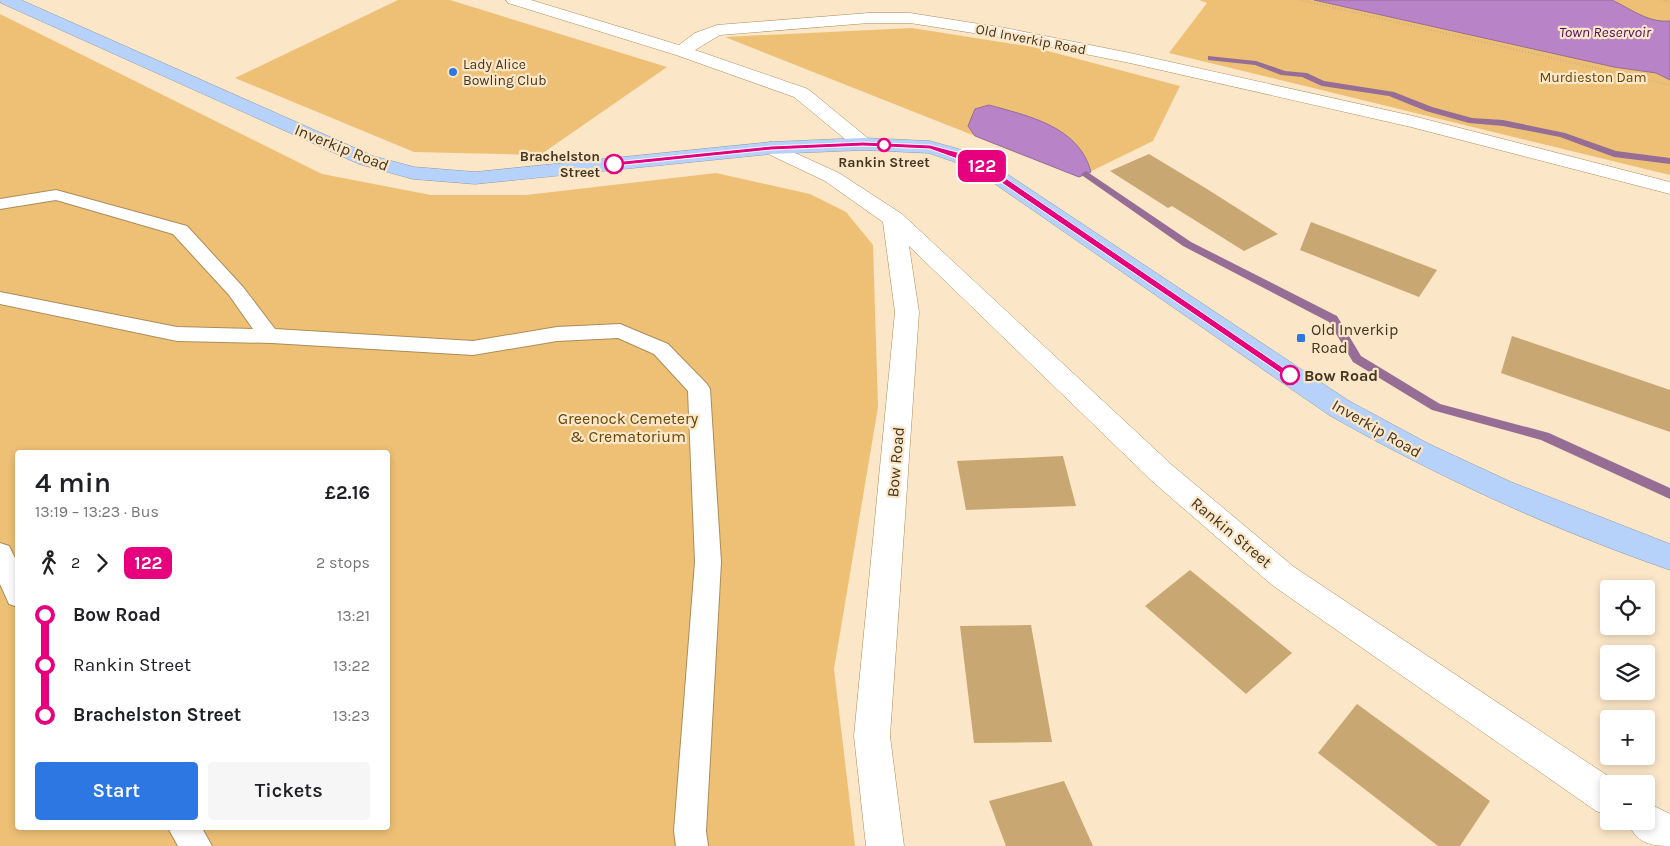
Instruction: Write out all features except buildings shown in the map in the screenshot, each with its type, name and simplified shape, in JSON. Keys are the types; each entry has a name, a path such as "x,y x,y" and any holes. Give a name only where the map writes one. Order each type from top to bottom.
{"highway":[{"name":"Inverkip Road","path":"7,0 366,160 413,173 474,178 771,148 863,144 930,147 955,154 979,164 1339,408 1393,440 1567,520 1670,557"}],"street":[{"path":"514,0 682,51 801,93 863,144"},
{"name":"Old Inverkip Road","path":"682,51 701,37 717,30 868,18 910,18 1004,33 1130,58 1413,122 1670,188"},
{"path":"771,148 832,177 894,219"},
{"name":"Rankin Street","path":"894,219 1163,474 1283,576 1600,792"},
{"name":"Bow Road","path":"885,846 872,736 908,312 894,219"},
{"path":"1655,826 1670,835"}],"lane":[{"path":"0,204 56,195 180,230 236,291 268,336"},
{"path":"0,298 177,334 268,336 473,348 557,334 620,332 662,349 699,389 708,562 690,832 692,846"},
{"path":"0,553 15,589"},
{"path":"185,830 196,846"}],"path":[{"path":"1300,0 1670,85"},
{"path":"1662,0 1670,2"}],"green space":[{"name":"Lady Alice Bowling Club","path":"398,0 450,0 667,67 540,155 414,152 235,78"},
{"name":"Murdieston Dam","path":"1199,0 1670,0 1670,175 1169,53 1207,3"},
{"name":"Greenock Cemetery & Crematorium","path":"0,14 322,174 431,195 526,195 716,173 810,194 846,212 873,245 878,407 834,669 855,846 0,846"},
{"path":"912,28 1033,47 1180,86 1153,141 1079,177 725,37"}],"water":[{"name":"Town Reservoir","path":"1314,0 1612,0 1647,18 1670,21 1670,80 1656,73 1614,67"},
{"path":"989,105 1035,119 1064,133 1085,156 1091,172 1079,177 975,136 968,126 975,109"}],"waterway":[{"path":"1211,58 1256,63 1284,73 1304,75 1322,83 1391,94 1429,109 1472,121 1503,123 1562,135 1614,154 1670,161"},
{"path":"1086,174 1187,244 1333,319 1357,359 1436,407 1545,436 1670,494"}],"bus line":[{"name":"122","path":"614,164 771,148 863,144 930,147 955,154 979,164 1290,375"}],"place":[{"name":"Lady Alice Bowling Club","path":"453,72"},
{"name":"Rankin Street","path":"884,145"},
{"name":"Brachelston Street","path":"614,164"},
{"name":"Old Inverkip Road","path":"1301,338"},
{"name":"Bow Road","path":"1290,375"}]}
